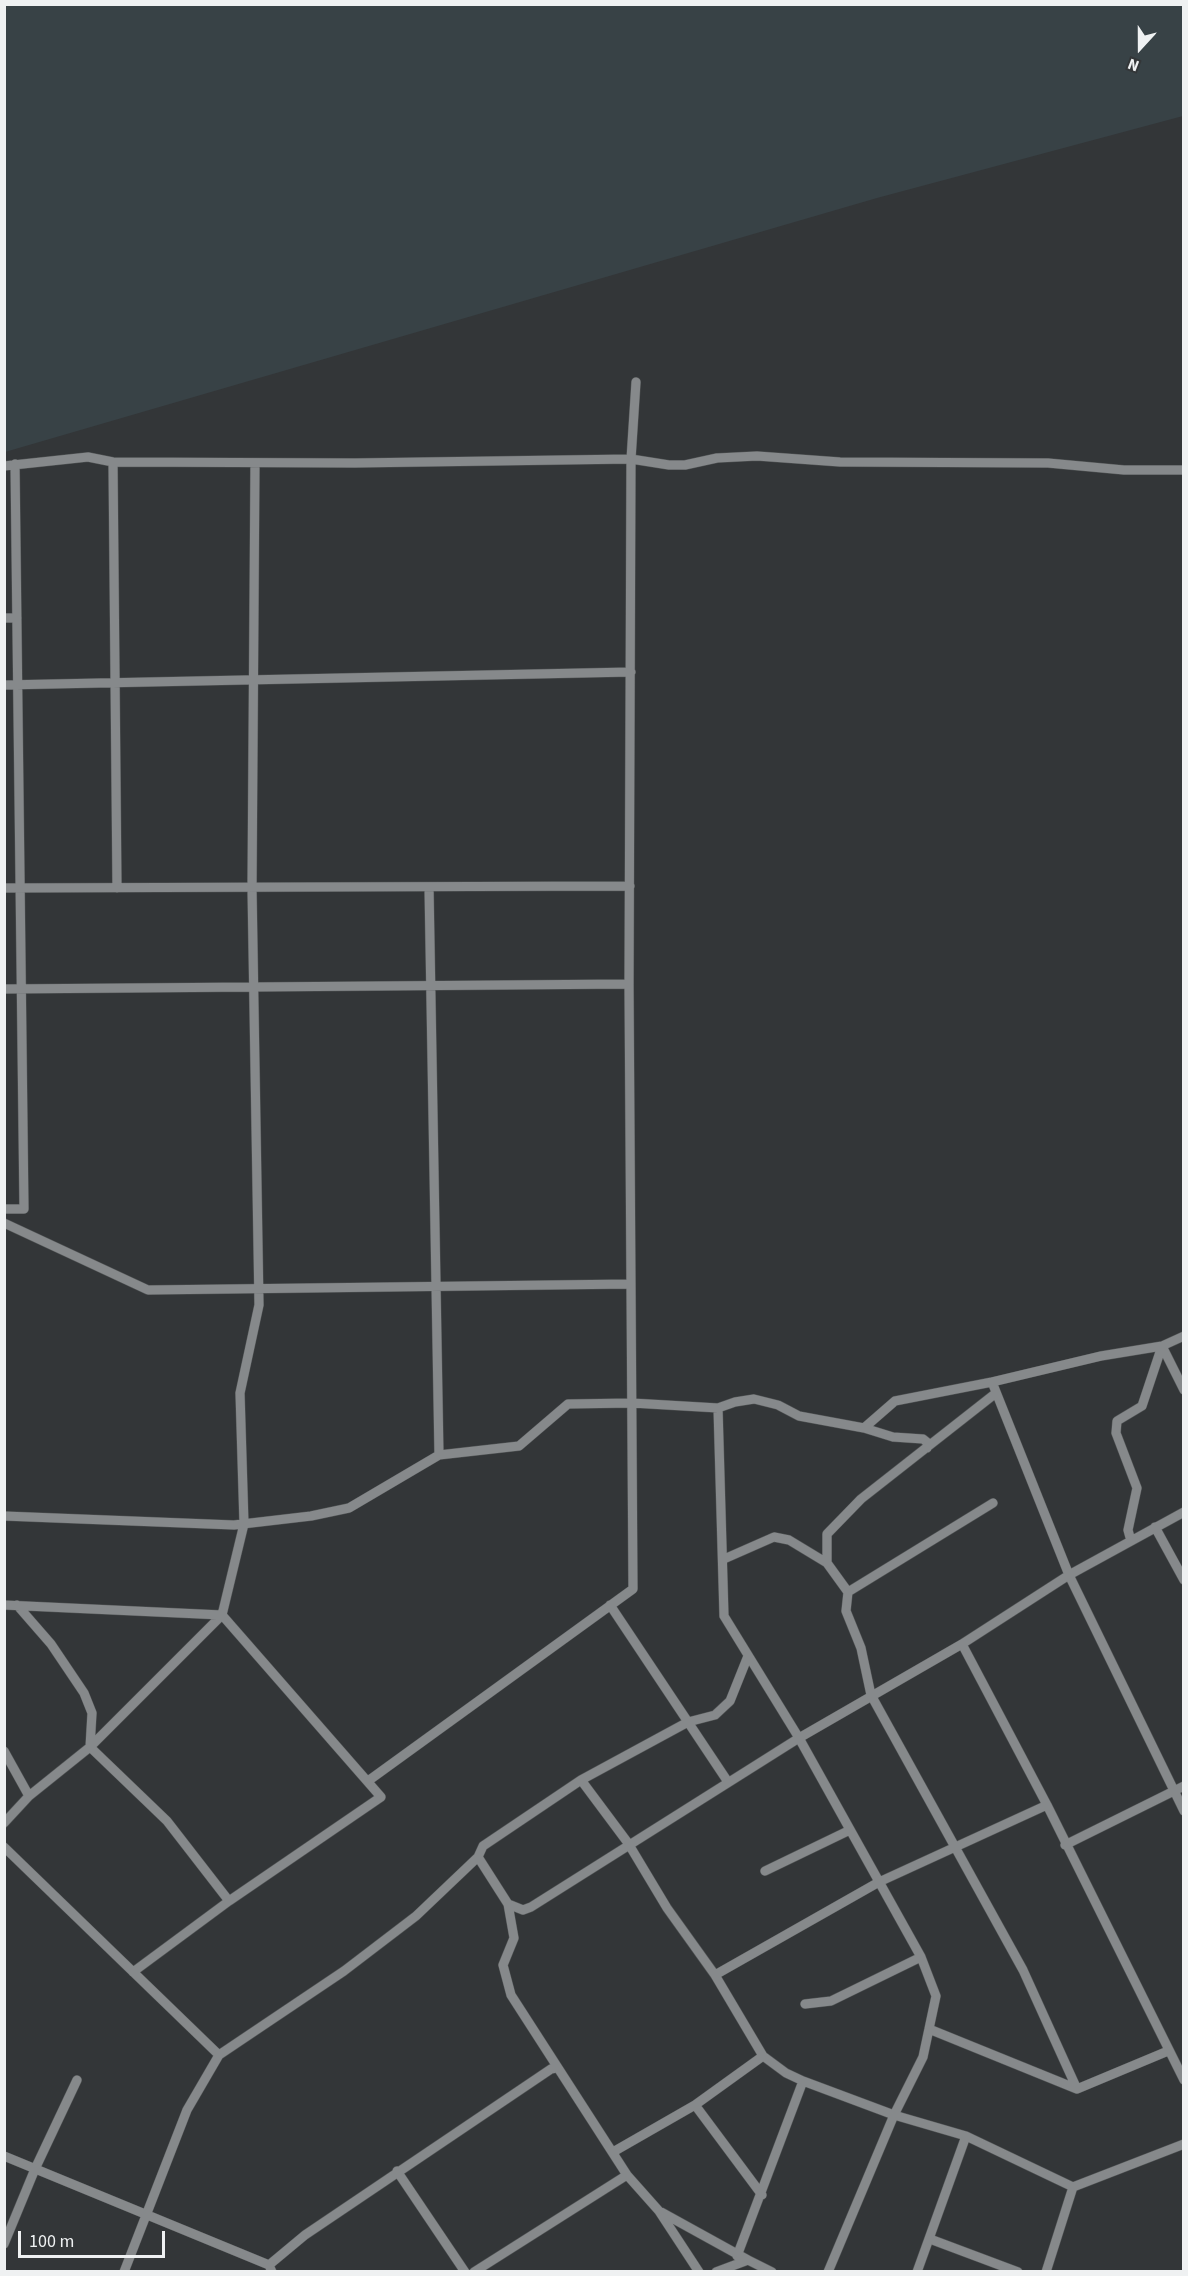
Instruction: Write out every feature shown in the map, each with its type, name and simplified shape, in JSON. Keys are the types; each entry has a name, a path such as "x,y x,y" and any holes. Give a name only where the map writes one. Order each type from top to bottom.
{"street":[{"path":"368,1781 633,1589 629,984 632,459 636,381"},
{"path":"4,466 88,457 113,462 255,463 632,459 685,465 717,458 758,456 840,462 1037,463 1124,470 1184,470"},
{"path":"113,462 117,888"},
{"path":"4,1823 29,1796 90,1747 222,1615 244,1524 240,1393 259,1305 252,888 255,463"},
{"path":"4,1209 24,1209 15,464"},
{"path":"4,618 17,618"},
{"path":"4,685 631,672"},
{"path":"4,888 630,886"},
{"path":"429,887 439,1455"},
{"path":"4,989 629,984"},
{"path":"4,1223 148,1290 631,1284"},
{"path":"864,1428 895,1401 992,1382 1101,1356 1162,1346 1184,1336"},
{"path":"1162,1346 1184,1390"},
{"path":"1131,1541 1128,1530 1137,1488 1116,1433 1117,1421 1142,1406 1162,1346"},
{"path":"992,1382 1069,1575 1184,1811"},
{"path":"827,1563 827,1534 861,1498 996,1393"},
{"path":"4,1516 244,1524 349,1508 439,1455 519,1446 568,1404 632,1403 718,1408 754,1399 778,1405 799,1416 864,1428 893,1437 923,1439 928,1443 927,1448"},
{"path":"718,1408 724,1616 799,1738 921,1957 936,1996 923,2057 894,2115 828,2271"},
{"path":"848,1592 993,1503"},
{"path":"508,1904 523,1910 531,1906 628,1843 799,1738 962,1644 1069,1575 1184,1512"},
{"path":"1155,1527 1184,1580"},
{"path":"724,1559 774,1537 789,1540 827,1563 848,1592 846,1611 861,1648 872,1695 1023,1970 1077,2089"},
{"path":"4,1605 222,1615 381,1797 229,1901 133,1971"},
{"path":"17,1605 51,1644 84,1693 92,1713 90,1747 167,1821 229,1901"},
{"path":"610,1605 728,1782"},
{"path":"962,1644 1047,1805 1184,2080"},
{"path":"124,2271 186,2110 219,2055 344,1971 416,1916 478,1857 483,1846 581,1780 688,1722 715,1715 730,1701 748,1656"},
{"path":"4,1751 29,1796"},
{"path":"581,1780 628,1843 667,1908 715,1975 763,2056 786,2073 894,2115 966,2136 1073,2187 1184,2144"},
{"path":"1065,1845 1184,1786"},
{"path":"715,1975 879,1882 1047,1805"},
{"path":"765,1871 850,1830"},
{"path":"4,1847 219,2055"},
{"path":"478,1857 508,1904 514,1938 504,1960 505,1976 511,1995 627,2175 659,2211 699,2271"},
{"path":"805,2004 831,2001 921,1957"},
{"path":"929,2029 1077,2089 1168,2051"},
{"path":"613,2152 694,2105 763,2056"},
{"path":"4,2156 270,2268 305,2235 551,2068 556,2068"},
{"path":"4,2244 35,2169 77,2080"},
{"path":"737,2256 762,2195 803,2081"},
{"path":"694,2105 762,2195"},
{"path":"917,2271 966,2136"},
{"path":"397,2171 465,2271"},
{"path":"474,2271 627,2175"},
{"path":"1046,2271 1073,2187"},
{"path":"659,2211 737,2256 772,2271"},
{"path":"930,2239 1018,2271"},
{"path":"716,2271 748,2260"}],"shaded area":[{"path":"5,4 1183,5 1183,116 877,198 5,452"}]}
